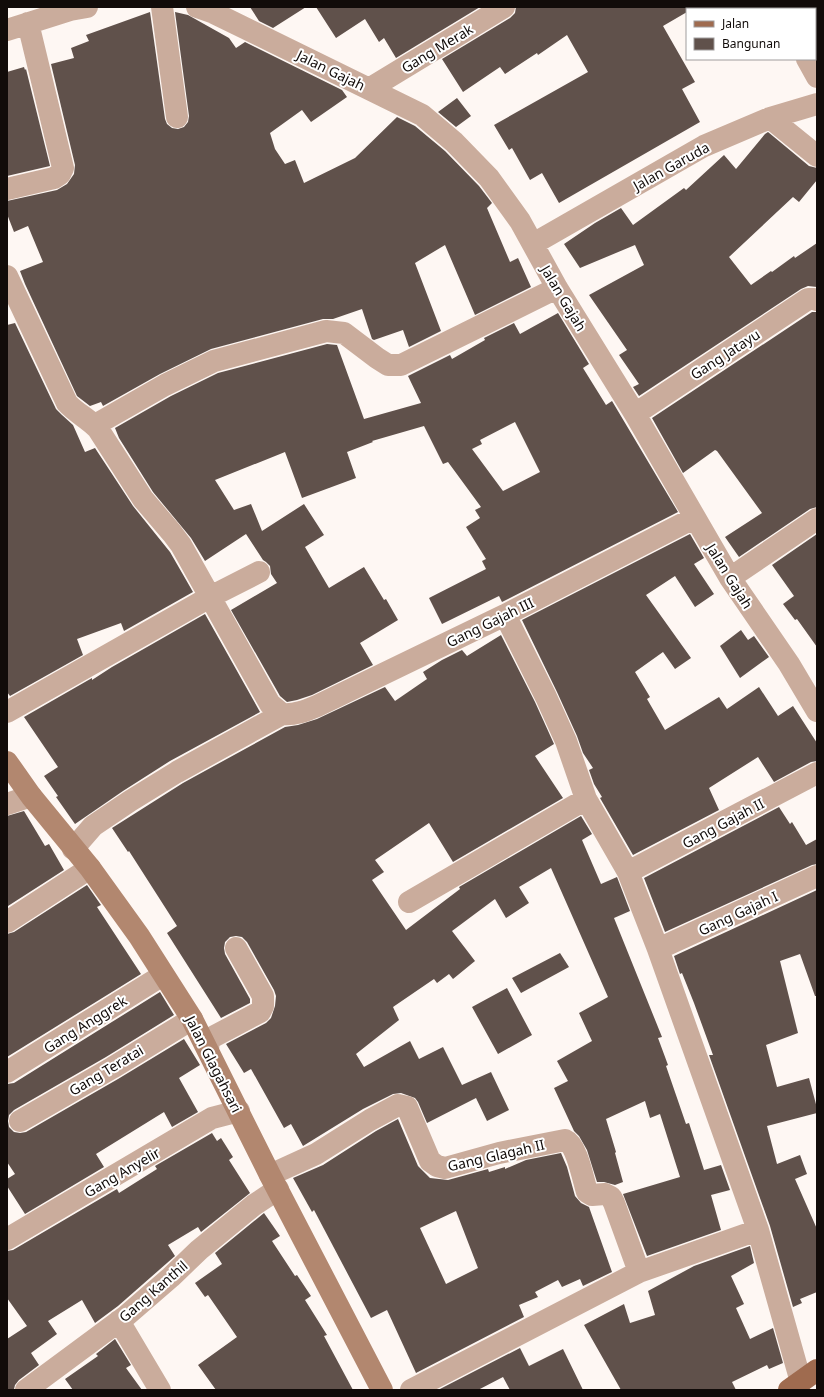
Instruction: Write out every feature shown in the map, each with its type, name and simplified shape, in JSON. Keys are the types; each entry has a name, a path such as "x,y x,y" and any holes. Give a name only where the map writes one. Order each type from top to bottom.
{"street":[{"path":"7,30 70,10 88,7"},
{"path":"162,7 177,117"},
{"name":"Jalan Gajah","path":"197,7 214,13 422,115 454,142 489,178 520,221 557,288 635,414 730,578 789,664 817,711"},
{"name":"Gang Merak","path":"369,89 504,7"},
{"path":"7,189 54,178 60,174 63,168 28,23"},
{"path":"808,60 817,77"},
{"name":"Jalan Garuda","path":"533,244 704,146 770,118 817,104"},
{"path":"770,118 817,156"},
{"path":"7,276 67,403 71,408 95,425 143,499 181,545 270,704 282,714 177,772 124,804 93,826 73,848"},
{"path":"95,425 165,384 214,361 326,331 344,333 388,365 401,365 557,288"},
{"name":"Gang Jatayu","path":"635,414 808,300 817,300"},
{"name":"Gang Gajah III","path":"282,714 291,715 304,712 505,615 694,518"},
{"path":"730,578 817,518"},
{"path":"7,712 210,597 259,572"},
{"path":"505,615 546,697 566,742 586,799 628,872 658,949 758,1230 802,1381"},
{"name":"Jalan Glagahsari","path":"7,762 31,796 90,868 139,936 192,1019 274,1182 382,1390"},
{"name":"Gang Gajah II","path":"628,872 817,773"},
{"path":"7,804 31,796"},
{"path":"409,902 586,799"},
{"path":"7,922 90,868"},
{"name":"Gang Gajah I","path":"658,949 817,876"},
{"path":"208,1050 209,1039 260,1012 263,1006 263,996 236,948"},
{"name":"Gang Anggrek","path":"7,1072 163,975"},
{"name":"Gang Teratai","path":"20,1121 112,1068 192,1019"},
{"name":"Gang Glagah II","path":"274,1182 370,1120 398,1105 407,1107 430,1161 437,1166 445,1168 498,1153 565,1140 570,1142 575,1151 587,1192 592,1195 605,1194 611,1198 614,1203 639,1272"},
{"name":"Gang Anyelir","path":"7,1239 212,1118 239,1112"},
{"name":"Gang Kanthil","path":"26,1390 119,1321 171,1277 199,1250 254,1205 274,1182"},
{"path":"410,1390 639,1272 758,1230"},
{"path":"119,1321 160,1390"}],"building":[{"path":"250,7 306,7 273,28 259,21"},
{"path":"316,7 480,7 396,58 384,38 379,42 365,19 336,38"},
{"path":"516,7 696,7 686,8 686,13 663,26 695,82 682,89 700,122 559,203 542,173 530,180 512,148 509,150 494,125 588,72 567,35 538,55 537,53 505,74 500,67 463,92 442,59 510,18 515,13"},
{"path":"150,12 165,119 167,124 172,128 178,129 184,127 188,122 189,116 175,12 188,15 229,38 236,48 245,42 342,90 347,97 311,122 302,110 270,133 275,149 285,164 295,160 304,183 355,158 397,117 415,126 445,151 479,186 492,203 487,208 510,262 518,258 531,287 475,315 445,245 415,263 441,331 409,347 403,330 374,340 372,339 362,309 333,319 323,319 211,349 160,374 103,406 101,402 90,406 77,396 25,284 20,271 43,262 28,226 14,232 7,214 7,201 57,190 67,184 74,174 75,165 51,64 74,58 71,48 89,41 86,35"},
{"path":"24,67 25,70 26,69 50,166 7,176 7,72"},
{"path":"457,98 471,116 456,127 438,112"},
{"path":"768,132 809,166 817,168 817,180 799,202 793,197 729,257 751,285 794,256 795,258 817,243 817,287 808,286 801,289 639,396 633,387 639,384 619,355 627,350 589,295 644,265 635,245 580,268 564,244 595,223 621,208 633,225 684,188 686,190 724,155 736,169"},
{"path":"812,312 817,312 817,507 810,509 739,557 725,537 762,513 717,451 715,450 683,473 652,418"},
{"path":"558,313 589,364 583,368 606,405 612,401 678,512 502,602 499,596 442,624 429,598 486,569 482,561 486,559 466,527 480,518 475,510 481,507 448,462 443,464 424,426 372,441 373,442 347,452 356,478 302,498 285,452 215,480 234,510 251,504 262,531 304,504 324,535 305,547 329,588 364,567 384,600 386,599 398,620 360,643 373,665 312,695 287,702 280,696 231,610 277,583 271,574 270,566 263,560 246,534 205,561 191,538 153,492 119,438 115,428 171,396 218,373 327,344 337,345 364,419 421,403 408,376 450,355 452,359 485,340 484,338 514,323 520,334","holes":["515,422 540,472 503,491 472,449 482,444 480,440"]},
{"path":"15,323 56,409 73,425 85,452 95,448 133,506 170,552 193,592 124,631 121,623 77,639 83,655 10,696 7,692 7,325"},
{"path":"690,534 704,558 694,564 714,594 695,607 675,576 646,595 691,658 675,669 663,652 635,672 650,697 647,699 665,730 719,697 727,709 759,687 778,716 793,706 817,743 817,761 811,762 774,782 758,757 709,788 719,810 633,855 600,798 602,797 594,784 589,770 593,768 583,753 557,692 522,620"},
{"path":"817,534 817,647 797,619 795,620 783,604 794,596 772,565"},
{"path":"205,614 260,712 170,761 75,824 56,797 58,796 44,776 58,767 24,717 92,678 92,680"},
{"path":"741,630 748,640 754,636 769,657 740,678 720,646"},
{"path":"501,635 535,702 554,744 535,756 563,798 453,862 429,823 375,860 384,872 372,880 406,930 460,889 459,887 581,816 592,834 582,840 601,884 617,877 630,911 614,918 662,1037 658,1038 668,1065 666,1066 686,1124 689,1123 704,1170 721,1165 730,1190 711,1195 721,1230 647,1256 623,1194 680,1177 660,1114 650,1118 645,1101 606,1119 623,1182 615,1185 597,1182 587,1150 579,1136 574,1131 554,1088 568,1081 557,1061 592,1041 579,1013 608,997 551,868 519,887 529,903 506,918 495,899 452,931 475,961 453,979 449,974 437,983 434,979 393,1007 399,1020 356,1054 364,1067 410,1041 419,1059 443,1047 462,1085 491,1072 509,1110 487,1121 476,1098 427,1123 415,1098 401,1093 393,1094 363,1109 303,1146 291,1124 284,1128 251,1069 244,1073 226,1044 266,1023 271,1018 275,1006 276,996 274,990 247,942 242,937 230,937 225,942 224,948 225,954 250,999 250,1003 221,1018 167,933 177,926 129,851 128,852 112,828 183,783 285,727 298,725 317,719 385,687 395,701 427,679 423,672 442,660 462,650 467,656"},
{"path":"779,807 790,824 792,822 806,845 817,839 817,864 665,932 644,878"},
{"path":"24,811 45,846 49,844 64,870 8,906 7,816"},
{"path":"87,885 101,905 97,907 141,974 7,1057 7,934 14,932"},
{"path":"817,890 817,996 815,996 800,954 780,961 798,1033 766,1045 777,1087 809,1078 817,1108 817,1113 767,1126 777,1164 800,1155 807,1174 795,1179 817,1229 817,1292 800,1299 802,1303 793,1307 770,1226 709,1055 713,1055 694,1003 682,973 680,974 674,956"},
{"path":"560,953 569,967 521,993 512,978"},
{"path":"507,988 532,1035 498,1054 472,1007"},
{"path":"160,992 174,1015 106,1057 14,1110 9,1115 9,1127 14,1132 26,1132 184,1039 200,1065 179,1078 198,1112 172,1127 164,1112 96,1154 104,1167 25,1214 7,1186 7,1179 15,1174 7,1162 7,1084 14,1083"},
{"path":"398,1119 418,1166 430,1178 448,1180 488,1169 489,1172 505,1167 505,1169 526,1160 561,1153 567,1167 575,1196 581,1203 589,1207 612,1272 583,1286 580,1279 562,1287 558,1280 535,1292 538,1297 519,1305 524,1317 416,1373 387,1310 371,1318 314,1210 312,1212 293,1178 323,1165 376,1131","holes":["456,1211 478,1268 446,1284 420,1228"]},
{"path":"212,1133 217,1141 221,1138 233,1157 229,1160 250,1193 201,1232 198,1227 168,1245 175,1256 118,1306 95,1323 82,1300 48,1321 57,1334 31,1353 39,1365 19,1380 14,1389 7,1390 7,1339 27,1326 7,1298 7,1251 13,1250 117,1189 119,1193 157,1169 155,1166"},
{"path":"264,1213 280,1236 272,1241 295,1276 297,1275 311,1296 305,1300 327,1335 324,1336 353,1390 216,1390 198,1365 237,1337 208,1295 205,1297 195,1283 222,1264 215,1253"},
{"path":"750,1246 754,1263 731,1276 744,1304 736,1308 750,1339 773,1328 783,1363 769,1369 767,1365 732,1382 736,1390 621,1390 584,1325 624,1304 630,1323 655,1315 648,1291 694,1266"},
{"path":"115,1339 131,1365 126,1368 142,1390 73,1390 65,1379 98,1356 96,1354"},
{"path":"520,1348 529,1366 563,1349 583,1390 510,1390 503,1377 478,1390 438,1390"}]}
